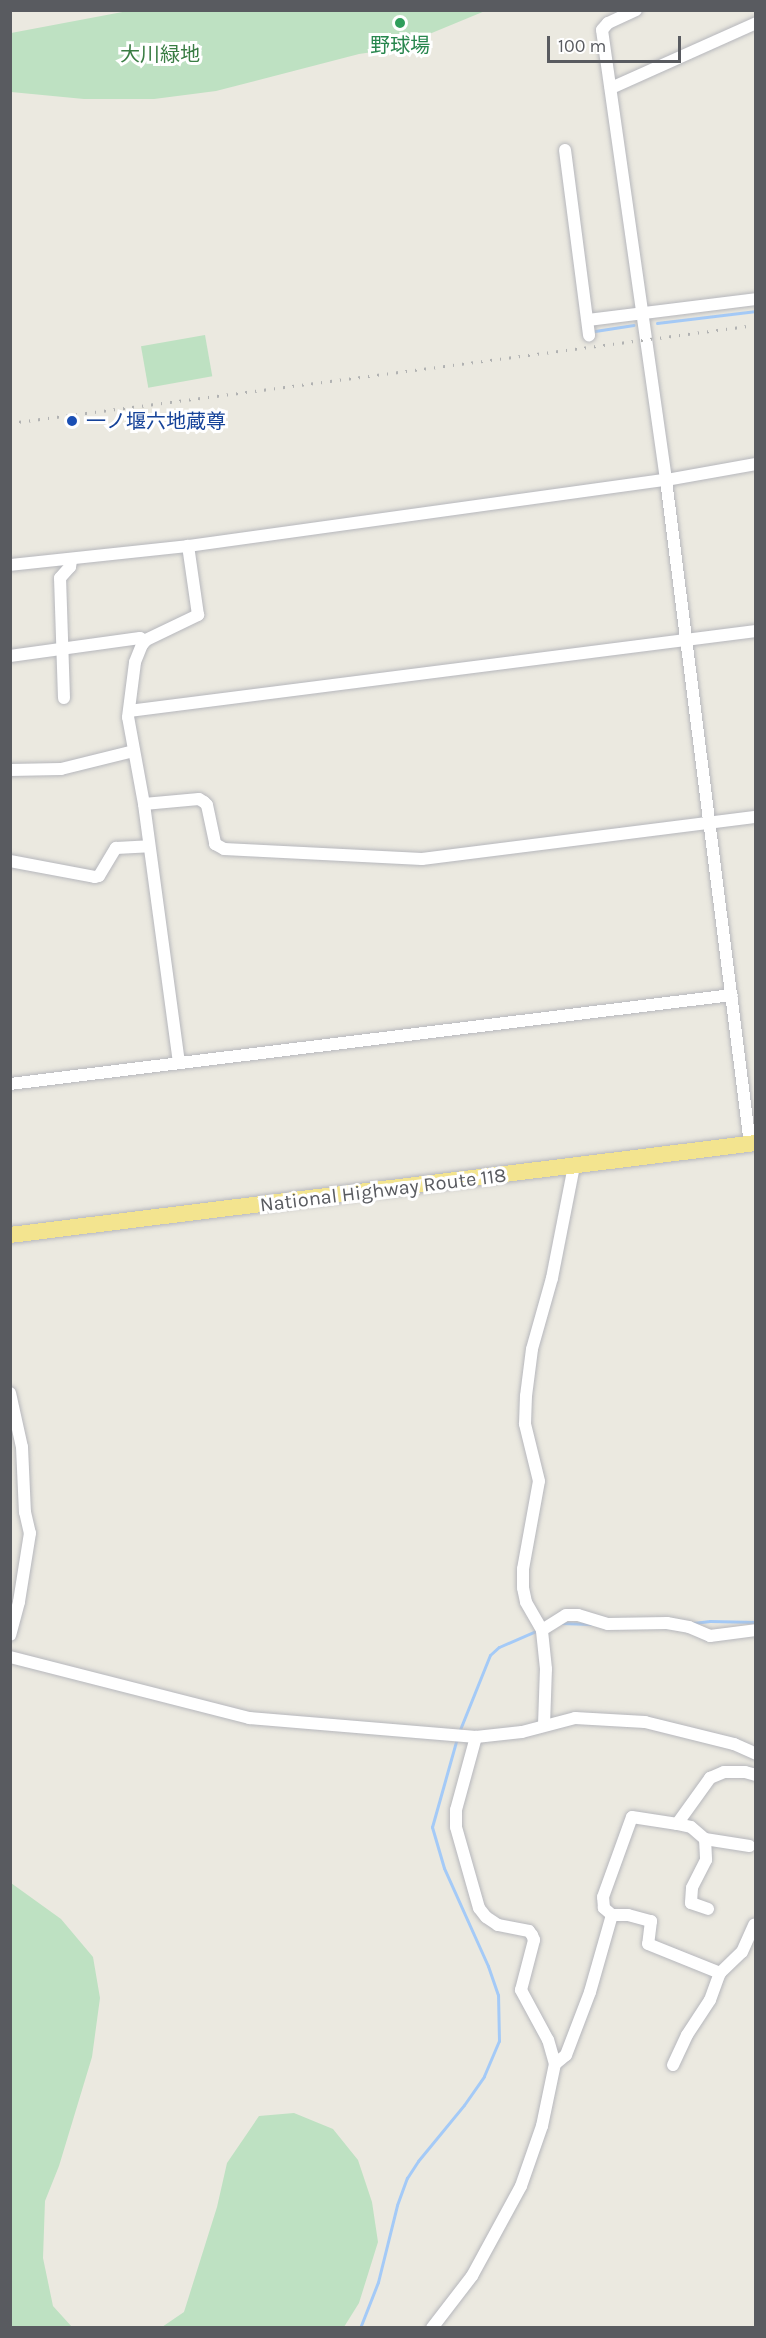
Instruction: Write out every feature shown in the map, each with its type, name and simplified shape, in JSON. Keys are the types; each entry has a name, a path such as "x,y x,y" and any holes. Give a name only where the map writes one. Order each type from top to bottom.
{"highway":[{"name":"National Highway Route 118","path":"10,1235 753,1144"}],"street":[{"path":"636,10 608,23 602,30 666,480 753,1144"},
{"path":"611,88 756,23"},
{"path":"565,150 589,335"},
{"path":"588,320 756,299"},
{"path":"10,565 71,561 188,546 666,480 756,464"},
{"path":"179,1063 129,711 135,662 145,641 198,615 188,546"},
{"path":"64,698 60,578 70,567 71,561"},
{"path":"129,711 756,631"},
{"path":"10,656 140,638 145,641"},
{"path":"10,770 61,769 134,751"},
{"path":"144,804 199,799 207,805 215,844 224,849 370,857 434,858 756,817"},
{"path":"10,861 94,877 99,876 116,848 149,846"},
{"path":"10,1084 732,995"},
{"path":"544,1725 546,1670 542,1630 529,1610 523,1588 523,1569 539,1481 525,1424 526,1396 532,1349 552,1278 574,1166"},
{"path":"10,1393 22,1447 25,1512 30,1533 19,1602 10,1635"},
{"path":"542,1630 566,1615 578,1615 608,1624 667,1623 689,1627 710,1636 756,1630"},
{"path":"10,1657 249,1718 476,1737 522,1732 575,1718 645,1722 734,1744 756,1754"},
{"path":"432,2328 472,2276 521,2186 542,2126 555,2064 548,2040 521,1990 534,1941 532,1935 529,1931 498,1925 486,1917 479,1908 456,1827 456,1810 476,1737"},
{"path":"677,1824 710,1778 724,1773 745,1772 756,1775"},
{"path":"720,1974 648,1944 651,1921 628,1915 612,1915 604,1908 603,1897 621,1840 632,1816 691,1827 705,1839 749,1846"},
{"path":"705,1839 706,1860 692,1888 690,1903 708,1909"},
{"path":"555,2064 566,2055 579,2025 612,1915"},
{"path":"673,2065 687,2035 710,2000 720,1974 742,1952 754,1925"}],"green space":[{"name":"大川緑地","path":"133,10 485,11 393,49 359,54 216,91 154,99 84,99 11,92 11,33"},
{"path":"205,335 212,376 148,388 141,346"},
{"path":"11,1883 61,1919 93,1957 100,1998 92,2057 59,2166 45,2201 43,2258 53,2306 72,2327 11,2327"},
{"path":"294,2113 333,2129 358,2160 372,2202 378,2242 359,2303 344,2327 162,2327 184,2312 217,2207 227,2163 259,2116"}],"waterway":[{"path":"657,323 756,311"},
{"path":"595,331 634,325"},
{"path":"693,1623 756,1622"},
{"path":"562,1623 591,1624"},
{"path":"459,1732 490,1655 499,1647 538,1630"},
{"path":"360,2328 378,2282 397,2205 407,2178 484,2076 499,2041 498,1995 488,1966 444,1868 432,1827 457,1738"}],"railway":[{"path":"10,423 756,325"}],"place":[{"name":"野球場","path":"400,23"},
{"name":"一ノ堰六地蔵尊","path":"72,421"}]}
